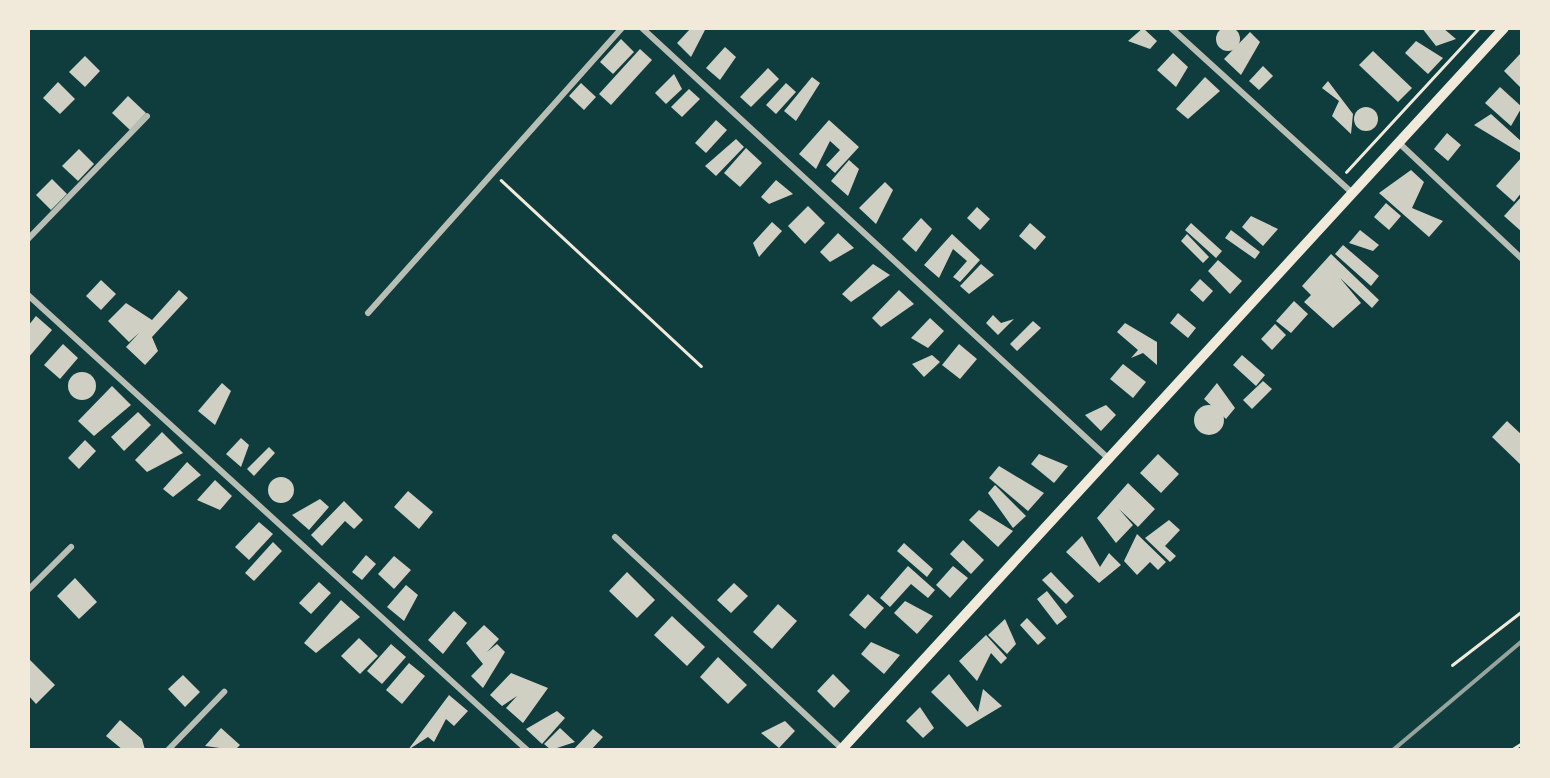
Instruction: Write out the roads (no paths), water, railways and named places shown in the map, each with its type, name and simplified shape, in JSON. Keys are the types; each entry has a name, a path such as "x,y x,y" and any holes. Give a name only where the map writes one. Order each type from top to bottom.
{"main road":[{"path":"841,750 1504,28"}],"street":[{"path":"368,313 622,28"},
{"path":"642,28 1108,458"},
{"path":"1171,28 1351,192"},
{"path":"28,239 146,116"},
{"path":"1397,141 1522,258"},
{"path":"30,301 527,750"},
{"path":"614,536 841,750"},
{"path":"28,590 71,547"},
{"path":"168,750 224,692"}],"railway":[{"path":"1393,750 1522,641"}]}
